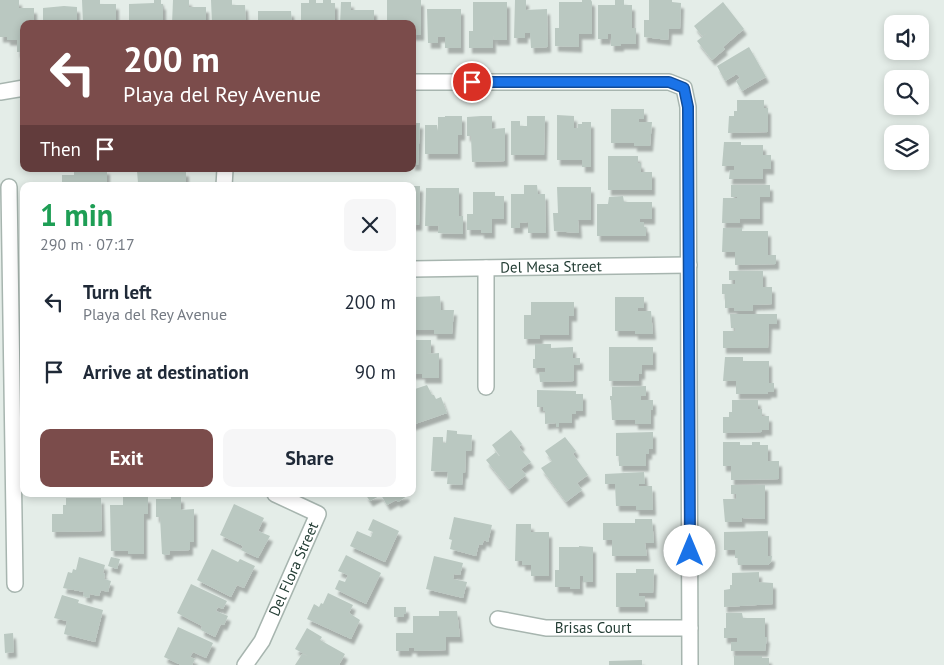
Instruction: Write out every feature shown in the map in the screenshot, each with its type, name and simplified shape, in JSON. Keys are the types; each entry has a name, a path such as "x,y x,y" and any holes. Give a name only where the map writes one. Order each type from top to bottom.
{"street":[{"path":"416,82 669,82 684,88 688,107 690,665"},
{"path":"0,92 20,89"},
{"path":"9,187 17,277 18,463 16,584"},
{"name":"Del Mesa Street","path":"416,268 689,265"},
{"path":"486,268 486,387"},
{"name":"Del Flora Street","path":"245,665 262,641 318,514 281,497"},
{"name":"Brisas Court","path":"498,619 546,628 690,628"}],"building":[{"path":"0,0 19,0 19,8 34,8 34,20 20,20 20,52 17,52 17,40 7,40 7,37 0,37"},
{"path":"82,0 100,0 100,4 116,4 116,20 83,20"},
{"path":"154,0 161,0 161,4 163,4 163,20 129,20 129,4 154,3"},
{"path":"173,0 189,0 189,7 206,7 206,20 172,20"},
{"path":"211,0 232,0 232,5 245,5 246,20 212,20"},
{"path":"309,0 323,3 323,0 331,0 331,3 335,3 335,20 301,20 301,3 309,3"},
{"path":"387,0 421,0 421,35 416,35 416,20 387,20"},
{"path":"515,0 526,0 526,10 547,9 548,47 531,48 530,33 525,33 525,38 514,38"},
{"path":"582,0 591,0 592,2 592,34 579,34 579,47 555,46 555,28 559,28 559,2 582,2"},
{"path":"615,0 624,0 624,5 632,5 632,28 636,28 636,44 611,46 611,34 608,34 608,39 598,39 598,5 615,5"},
{"path":"649,0 672,0 672,2 681,3 680,29 669,29 668,40 644,37 644,20 649,20"},
{"path":"341,2 351,2 351,10 374,10 374,20 340,20"},
{"path":"473,2 507,2 507,40 494,40 493,35 493,48 469,48 469,31 473,31"},
{"path":"723,2 744,29 723,47 725,49 712,60 697,41 707,33 702,36 694,26"},
{"path":"77,7 77,20 43,20 43,8"},
{"path":"427,9 461,9 461,48 445,48 445,37 438,37 438,43 428,43"},
{"path":"258,11 291,11 292,20 258,20"},
{"path":"749,47 766,77 742,91 736,81 740,78 737,74 725,81 717,66"},
{"path":"737,100 764,100 764,108 768,108 768,132 728,133 729,116 734,116 734,111 737,111"},
{"path":"611,109 644,109 644,119 639,119 639,122 652,122 650,146 634,146 634,143 611,143"},
{"path":"557,115 574,116 574,128 578,128 578,124 582,124 582,122 591,122 591,167 582,167 582,160 557,160"},
{"path":"462,116 462,135 458,135 458,154 425,154 425,125 437,125 438,131 438,117"},
{"path":"492,116 492,129 505,128 505,161 472,162 471,136 467,136 467,117"},
{"path":"527,116 545,116 544,155 511,155 511,121 520,121 520,126 527,126"},
{"path":"416,123 420,123 418,165 416,165"},
{"path":"724,142 741,142 741,145 763,145 763,155 771,155 771,169 763,169 763,179 729,179 730,170 734,170 734,166 722,166"},
{"path":"608,156 638,156 638,163 641,163 641,172 652,172 652,190 608,190"},
{"path":"74,172 107,172 107,182 62,182 62,175 74,175"},
{"path":"137,172 186,172 186,182 138,182"},
{"path":"524,185 537,185 538,194 545,194 546,233 528,233 528,222 520,223 520,228 511,228 511,194 524,194"},
{"path":"731,185 770,185 770,197 760,197 760,219 740,219 740,223 722,223 723,198 737,198 731,197"},
{"path":"416,186 420,186 419,225 416,225"},
{"path":"557,187 591,187 591,220 578,220 579,233 554,231 553,213 558,213"},
{"path":"426,188 459,188 459,216 463,216 463,234 438,233 439,221 438,226 425,226"},
{"path":"473,192 495,192 495,196 504,196 504,219 492,219 492,233 481,233 481,230 467,230 467,214 473,214"},
{"path":"623,196 624,202 652,202 652,219 640,219 640,222 644,222 644,227 646,227 646,236 597,236 597,204 608,204 609,197"},
{"path":"723,228 742,228 742,231 768,231 768,255 776,255 776,264 735,265 735,252 722,252"},
{"path":"729,271 763,271 763,287 772,287 772,304 753,305 753,311 734,311 734,308 725,308 725,294 722,294 722,284 735,284 735,280 729,280"},
{"path":"440,296 441,310 454,310 452,334 434,334 434,330 416,330 416,297"},
{"path":"615,297 644,297 644,308 638,308 638,311 651,311 653,334 635,334 635,331 615,331"},
{"path":"531,302 574,302 574,316 569,316 569,335 540,335 540,339 524,339 524,315 531,315"},
{"path":"730,314 777,314 777,324 769,324 768,348 723,348 723,331 735,331 735,328 731,328"},
{"path":"416,340 431,340 431,353 426,354 439,353 439,378 422,378 422,374 416,374"},
{"path":"535,344 551,344 551,348 573,347 573,358 580,358 580,365 574,365 574,381 540,382 539,372 545,372 545,368 533,368"},
{"path":"609,347 653,347 653,365 642,365 642,374 639,374 639,381 609,381"},
{"path":"725,357 743,357 743,361 769,361 769,383 774,383 774,392 768,392 768,394 736,394 736,381 723,381"},
{"path":"427,385 436,399 441,397 447,413 416,424 416,389"},
{"path":"646,386 646,396 641,396 641,400 653,400 651,424 635,424 635,420 612,420 610,396 612,396 612,387"},
{"path":"537,390 576,391 576,394 583,394 583,411 576,411 576,414 572,414 572,423 559,423 559,427 556,427 556,423 545,424 545,411 543,411 543,407 537,407"},
{"path":"732,400 758,400 758,409 762,409 762,416 769,416 769,430 762,430 762,432 723,433 723,417 729,417 729,412 732,412"},
{"path":"447,430 457,431 457,434 472,435 471,451 466,451 465,473 463,473 462,485 447,484 448,472 431,471 433,437 443,437 443,443 446,443"},
{"path":"511,430 522,444 519,447 531,462 521,469 526,475 509,489 486,460 496,452 500,456 492,445"},
{"path":"653,432 653,449 649,449 649,454 646,454 646,466 619,466 619,456 616,456 616,433"},
{"path":"565,437 576,451 573,454 588,475 577,483 582,490 566,502 541,468 552,461 545,451"},
{"path":"723,442 740,442 740,445 752,445 752,442 760,442 760,445 768,445 768,461 779,461 779,479 731,480 731,466 723,466"},
{"path":"644,472 645,484 639,484 639,486 652,486 653,510 636,510 636,506 616,506 615,484 605,484 605,474"},
{"path":"731,485 765,485 765,519 742,518 742,522 725,522 723,499 736,499 736,494 731,494"},
{"path":"123,497 148,497 148,514 144,514 144,554 128,554 128,551 111,551 110,505 123,505"},
{"path":"171,497 181,497 181,510 194,509 194,542 190,542 190,550 170,551 170,554 165,555 162,554 160,517 156,517 156,499 171,499"},
{"path":"367,497 377,497 370,501"},
{"path":"382,497 406,497 398,502 396,500 387,505"},
{"path":"66,498 101,498 102,531 52,532 52,514 63,514 63,505 66,505"},
{"path":"234,504 264,518 258,531 270,536 258,558 241,550 243,546 220,535"},
{"path":"454,517 492,525 488,542 484,540 482,545 479,544 476,556 450,549 452,540 449,539"},
{"path":"373,519 399,531 385,562 350,546 357,531 371,537 373,532 368,530"},
{"path":"635,519 652,519 654,543 645,543 647,556 612,556 612,540 603,540 603,523 635,523"},
{"path":"516,524 531,524 531,532 549,532 549,576 531,576 531,565 522,565 522,561 515,561"},
{"path":"768,531 768,556 772,556 771,562 768,565 738,565 738,558 735,558 735,550 724,550 724,532"},
{"path":"559,547 593,547 593,582 583,582 583,576 580,576 580,589 555,587 555,570 559,570"},
{"path":"212,549 238,562 240,559 255,566 244,588 237,585 231,597 197,580"},
{"path":"346,555 381,573 366,604 335,589 339,580 345,582 348,575 338,571"},
{"path":"434,556 463,563 460,575 454,574 453,579 467,582 463,598 426,589"},
{"path":"79,557 105,565 104,579 111,581 108,592 101,590 99,596 90,594 89,598 83,596 84,592 63,588 68,572 72,573 73,569 76,570"},
{"path":"111,557 120,559 117,569 108,566"},
{"path":"636,569 654,569 653,593 639,593 639,596 645,596 645,607 616,607 616,573 636,573"},
{"path":"759,572 759,582 773,583 773,604 724,607 724,590 730,589 730,585 732,585 732,573"},
{"path":"191,584 227,601 223,609 218,607 216,611 228,616 224,625 221,624 215,637 201,630 202,626 177,613"},
{"path":"328,593 353,605 349,613 360,620 351,639 307,619 314,604 319,607 321,603 323,604"},
{"path":"62,595 79,600 78,603 103,610 95,642 64,634 67,621 54,618"},
{"path":"394,607 406,607 404,617 394,617"},
{"path":"439,611 457,611 460,637 446,637 446,650 414,651 414,648 409,648 409,651 396,651 396,633 413,633 413,616 439,616"},
{"path":"726,613 742,613 743,618 765,618 765,637 767,637 765,651 731,651 731,642 737,642 737,638 724,638"},
{"path":"178,627 213,643 206,658 193,652 190,657 195,659 192,665 181,665 164,657"},
{"path":"307,628 322,637 320,640 345,654 339,665 295,665 302,654 308,656 295,649"},
{"path":"13,633 14,652 5,653 4,634"},
{"path":"734,656 762,656 762,658 769,658 769,665 734,665"},
{"path":"642,660 642,665 609,665 609,661"}],"route":[{"path":"472,82 669,82 684,88 688,107 690,551"}]}
